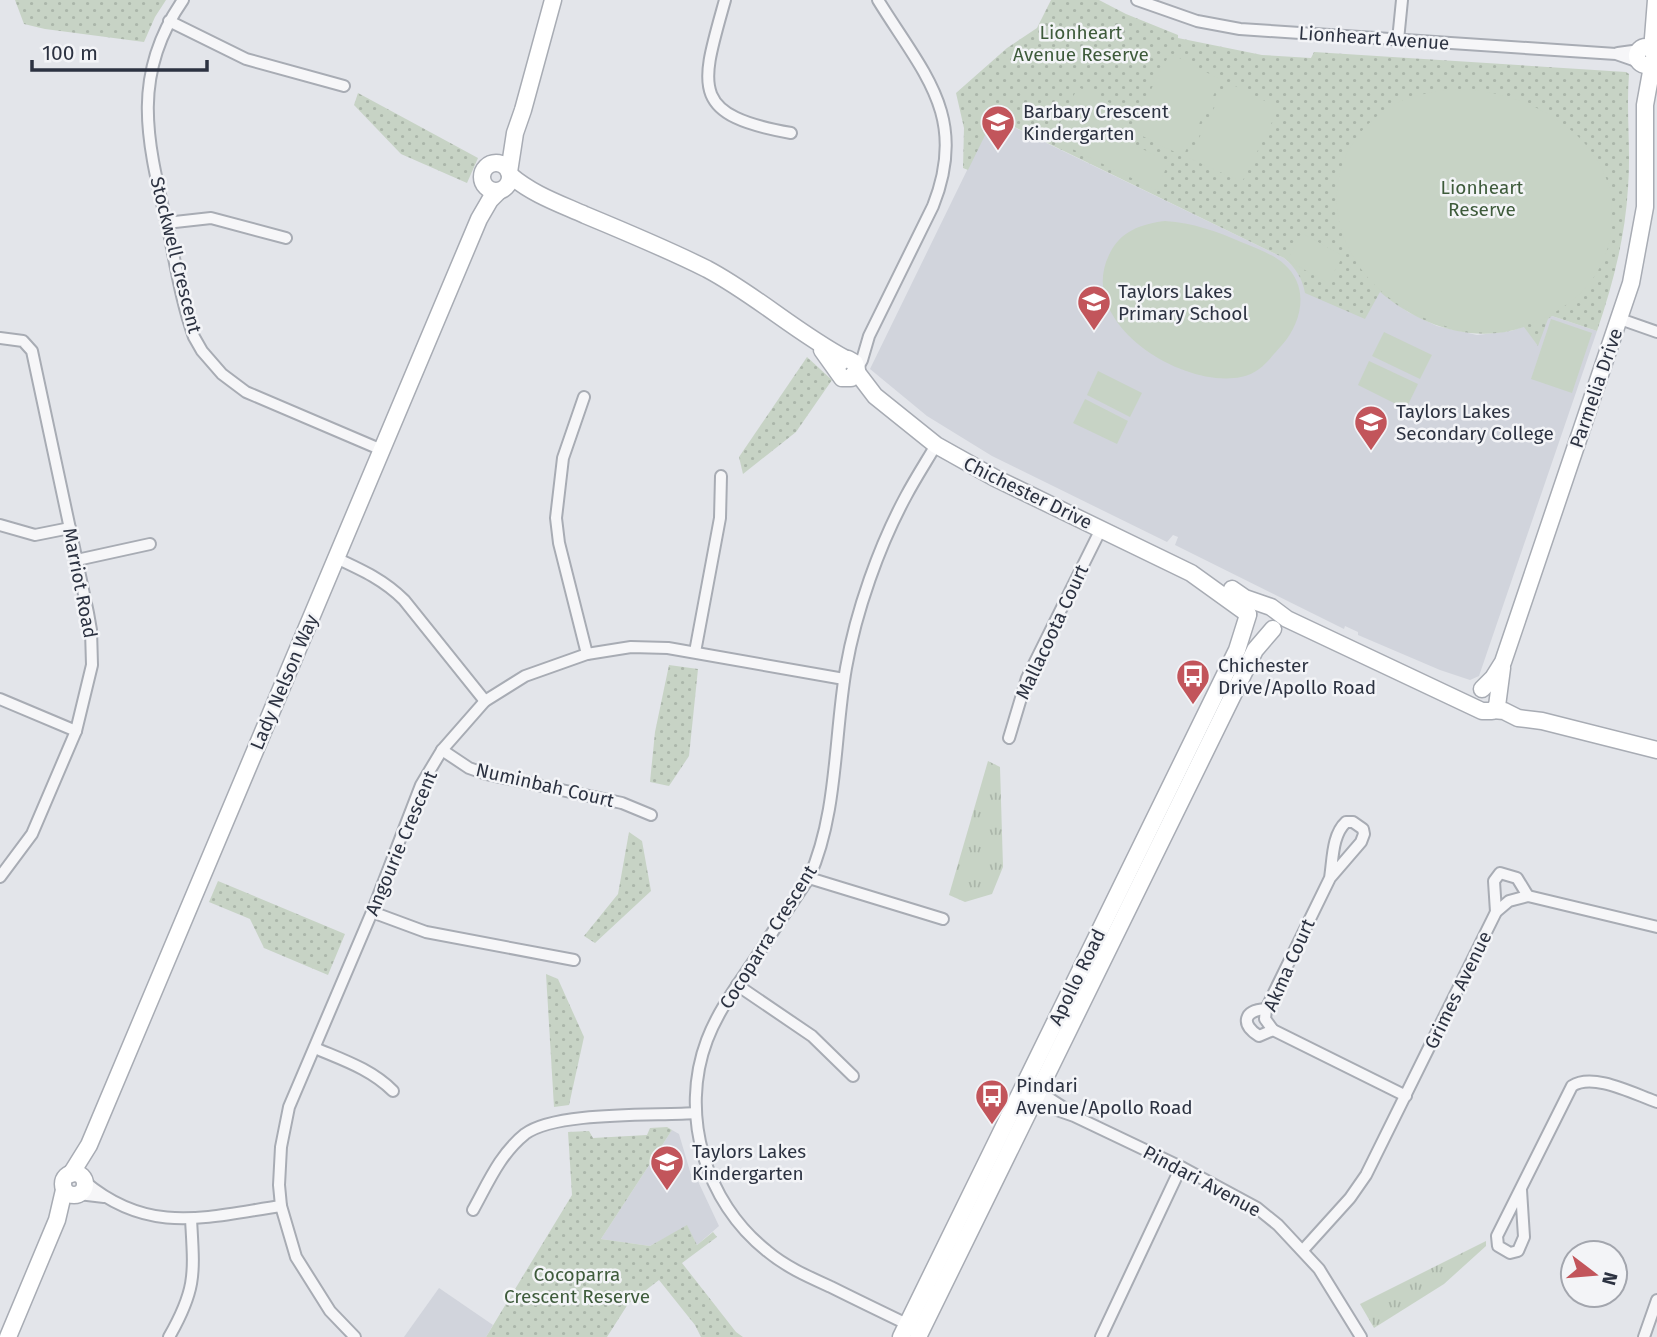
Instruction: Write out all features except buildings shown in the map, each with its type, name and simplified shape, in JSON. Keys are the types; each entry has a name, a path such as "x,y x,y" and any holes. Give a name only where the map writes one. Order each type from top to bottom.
{"street":[{"name":"Stockwell Crescent","path":"183,0 157,45 152,63 146,115 166,223 192,330 202,351 222,374 246,392 382,450"},
{"name":"Lady Nelson Way","path":"8,1337 57,1220 77,1186 89,1145 479,219 505,182 514,133 523,110 553,0"},
{"path":"725,0 708,63 707,82 714,100 719,108 737,120 791,133"},
{"path":"848,368 869,337 937,195 947,141 943,112 936,96 878,0"},
{"name":"Lionheart Avenue","path":"1137,0 1182,17 1226,27 1644,56"},
{"path":"1398,40 1402,0"},
{"name":"Parmelia Drive","path":"1493,702 1503,662 1620,319 1636,261 1645,207 1644,56 1655,5"},
{"path":"169,21 246,59 344,86"},
{"name":"Lady Nelson Way","path":"479,219 486,174 514,133"},
{"path":"486,174 501,164 505,182"},
{"name":"Chichester Drive","path":"486,174 491,190 505,182 704,268 758,300 813,340 848,368 875,396 936,445 995,478 1191,573 1252,611"},
{"path":"166,223 211,218 286,238"},
{"path":"1620,319 1657,332"},
{"name":"Marriot Road","path":"0,338 23,341 32,351 90,622 92,646 89,682 76,731 32,834 0,877"},
{"path":"584,397 563,458 556,518 559,543 587,654"},
{"name":"Cocoparra Crescent","path":"912,1332 774,1257 746,1232 711,1178 701,1146 696,1113 702,1053 713,1025 809,878 825,831 844,679 852,640 882,546 906,494 936,445"},
{"path":"695,652 720,518 721,476"},
{"path":"0,525 35,535 70,528"},
{"name":"Mallacoota Court","path":"1009,738 1027,678 1101,529"},
{"path":"77,560 150,544"},
{"path":"336,558 370,574 404,600 485,701"},
{"path":"1275,623 1271,607 1252,611 1259,626 1275,623 1312,631 1429,684 1513,706 1542,721 1657,749"},
{"name":"Apollo Road","path":"912,1332 1029,1093 1237,650 1252,611"},
{"name":"Apollo Road","path":"1029,1093 1255,650 1275,623"},
{"name":"Angourie Crescent","path":"353,1336 330,1311 306,1276 288,1236 281,1206 279,1164 284,1128 289,1107 372,912 421,785 442,750 485,701 525,676 587,654 631,647 668,648 844,679"},
{"name":"Parmelia Drive","path":"1482,689 1503,662"},
{"path":"1429,684 1458,691 1493,690 1493,702"},
{"path":"0,699 76,731"},
{"name":"Numinbah Court","path":"442,750 469,768 486,774 622,803 651,815"},
{"path":"1346,822 1353,822 1363,829 1361,842 1330,878 1336,835 1346,822"},
{"path":"1496,912 1494,881 1500,873 1517,878 1528,895 1657,927"},
{"path":"809,878 943,919"},
{"name":"Akma Court","path":"1330,878 1266,1009 1265,1019 1273,1030 1406,1096"},
{"name":"Grimes Avenue","path":"1300,1248 1335,1215 1366,1175 1496,912 1509,901 1528,895"},
{"path":"372,912 426,932 574,960"},
{"path":"737,985 812,1037 853,1076"},
{"path":"1266,1009 1255,1009 1249,1014 1248,1025 1259,1036 1273,1030"},
{"path":"315,1048 368,1070 393,1091"},
{"path":"1521,1190 1523,1242 1518,1251 1510,1253 1498,1245 1497,1236 1568,1091 1576,1083 1592,1080 1657,1102"},
{"name":"Pindari Avenue","path":"1029,1093 1181,1167 1257,1208 1319,1269 1360,1337"},
{"path":"473,1210 503,1156 526,1134 544,1124 574,1119 696,1113"},
{"path":"1101,1337 1181,1167"},
{"path":"77,1186 156,1217 191,1219 281,1206"},
{"path":"169,1337 182,1314 194,1275 191,1219"},
{"path":"1644,1337 1657,1300"}],"shaded area":[{"path":"993,117 1284,258 1296,269 1302,281 1380,291 1408,312 1437,326 1477,335 1511,331 1552,316 1597,331 1479,676 1470,680 1440,670 1358,635 1358,632 1345,626 1344,629 1175,545 1178,537 1173,535 1167,542 992,456 927,416 870,369"},
{"name":"Taylors Lakes Kindergarten","path":"672,1130 679,1134 692,1178 696,1177 719,1226 697,1245 687,1226 650,1246 601,1239"},
{"path":"439,1288 493,1325 486,1337 404,1337"}],"green space":[{"path":"15,0 166,0 144,42 24,24"},
{"name":"Lionheart Reserve","path":"1051,0 1099,0 1178,35 1178,38 1262,55 1311,58 1314,52 1626,72 1629,74 1629,174 1624,225 1617,261 1597,331 1552,316 1548,319 1538,346 1524,327 1485,334 1448,329 1412,314 1380,292 1365,319 1305,293 1298,274 1284,258 994,117 968,170 963,168 964,128 956,93 1007,48 1037,28"},
{"path":"1170,53 1221,80 1183,156 1130,130"},
{"path":"1227,82 1279,108 1242,182 1189,158"},
{"path":"1078,87 1130,113 1118,137 1169,162 1156,190 1052,139"},
{"path":"1450,89 1498,94 1521,101 1565,125 1583,141 1597,161 1611,196 1609,241 1603,261 1593,279 1563,307 1545,317 1504,331 1473,332 1442,325 1398,304 1364,273 1349,249 1340,225 1337,200 1339,176 1347,153 1361,132 1379,114 1403,100"},
{"path":"358,93 478,158 467,183 401,154 354,105"},
{"path":"1165,221 1195,226 1232,238 1275,257 1292,273 1300,294 1294,326 1282,345 1254,372 1241,377 1217,378 1191,373 1165,362 1140,346 1121,327 1107,304 1103,280 1109,255 1114,247 1132,230"},
{"path":"1302,233 1343,256 1328,283 1287,260"},
{"path":"1551,319 1592,333 1572,393 1531,379"},
{"path":"1384,332 1432,355 1420,379 1372,356"},
{"path":"807,357 832,380 796,432 743,474 739,457"},
{"path":"1369,361 1418,384 1406,409 1358,385"},
{"path":"1098,371 1142,393 1130,417 1087,395"},
{"path":"1085,399 1128,421 1117,444 1073,423"},
{"path":"669,665 698,669 689,756 669,786 650,782 655,732"},
{"path":"988,761 1000,767 1003,867 992,894 965,902 949,895"},
{"path":"629,832 642,841 651,891 595,943 584,936 618,894"},
{"path":"218,881 345,934 328,975 264,948 250,919 209,902"},
{"path":"546,974 558,979 584,1037 569,1105 554,1107"},
{"name":"Cocoparra Crescent Reserve","path":"667,1127 672,1130 601,1239 650,1246 687,1225 697,1245 713,1232 717,1237 682,1263 736,1332 743,1337 701,1337 695,1325 659,1280 628,1304 607,1337 486,1337 572,1195 568,1132 589,1131 593,1138 647,1135 650,1128"},
{"path":"1486,1241 1486,1246 1444,1284 1374,1328 1360,1304"}],"place":[{"name":"Barbary Crescent Kindergarten","path":"998,152"},
{"name":"Taylors Lakes Primary School","path":"1094,332"},
{"name":"Taylors Lakes Secondary College","path":"1371,452"},
{"name":"Chichester Drive/Apollo Road","path":"1193,706"},
{"name":"Pindari Avenue/Apollo Road","path":"992,1126"},
{"name":"Taylors Lakes Kindergarten","path":"667,1192"}],"park label":[{"name":"Lionheart Avenue Reserve","path":"1081,43"}]}
